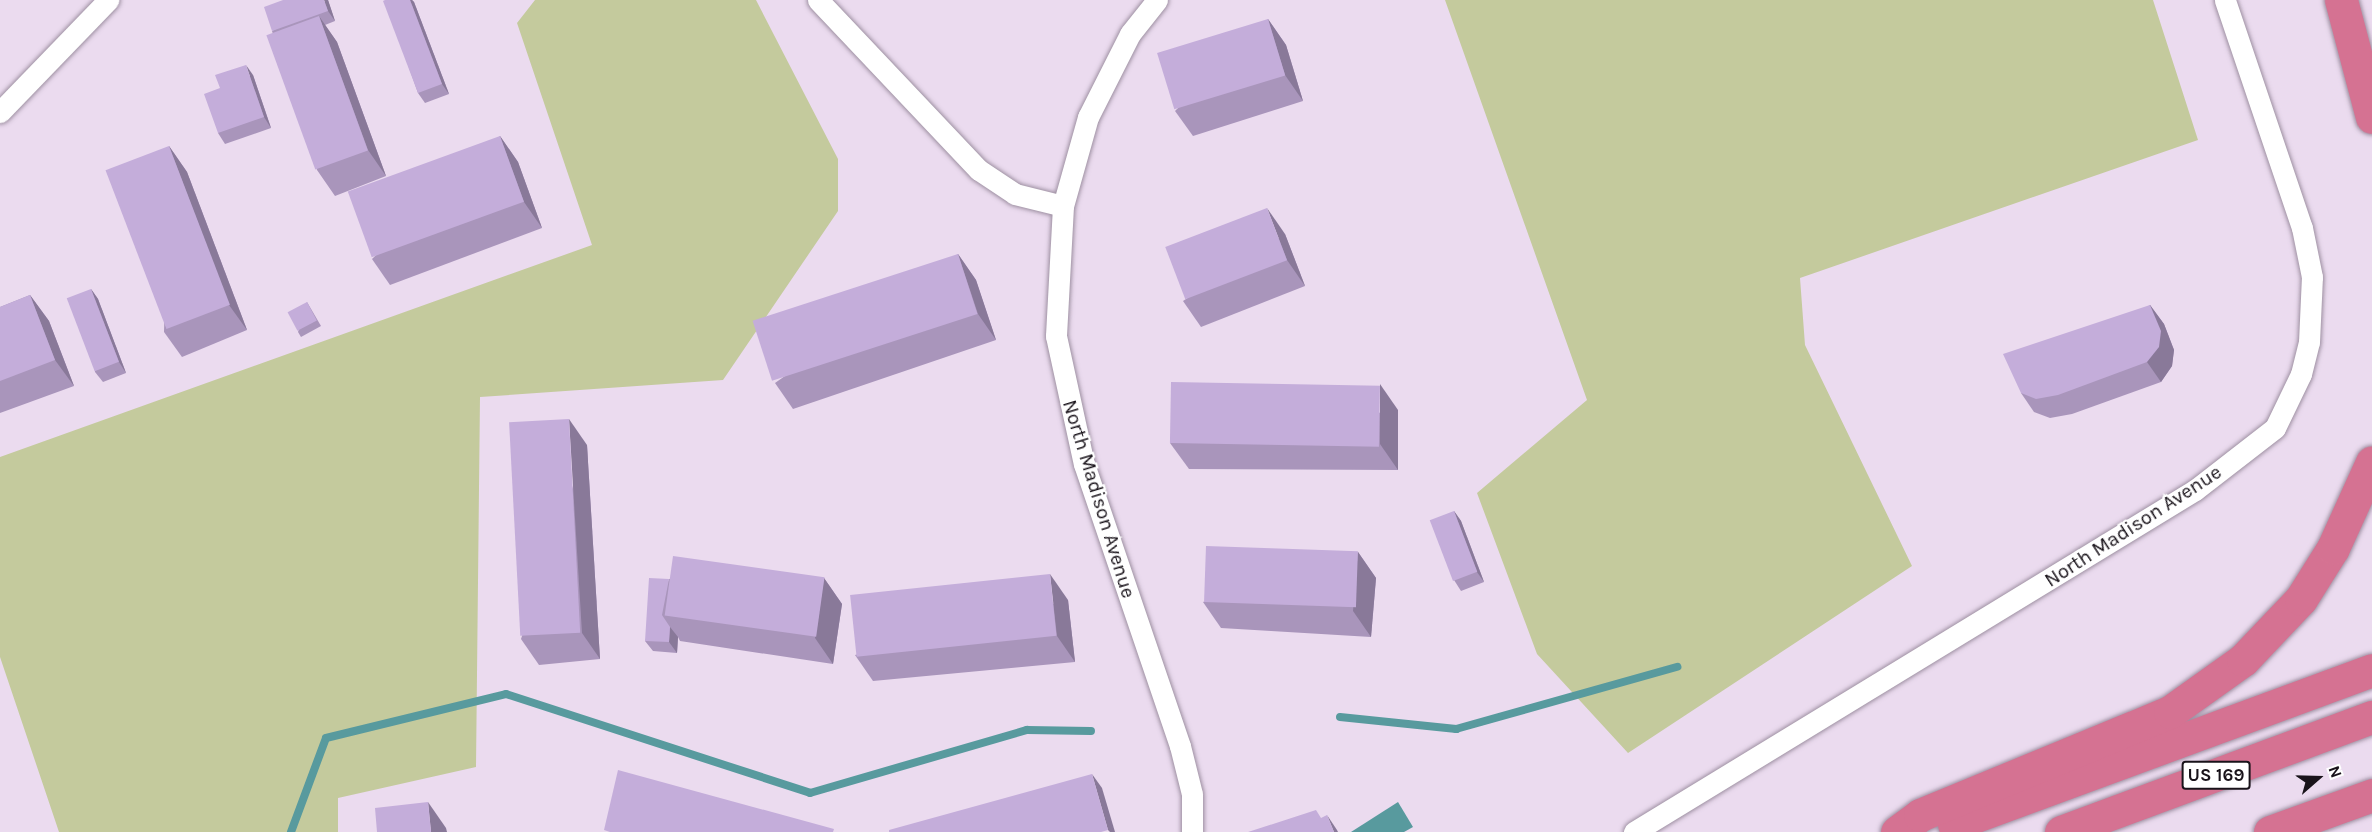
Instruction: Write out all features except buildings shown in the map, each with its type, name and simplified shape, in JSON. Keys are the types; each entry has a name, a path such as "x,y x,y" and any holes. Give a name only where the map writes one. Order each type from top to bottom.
{"highway":[{"path":"2341,0 2372,117"},
{"path":"1897,832 1920,814 2170,712 2243,660 2301,599 2333,548 2372,462"},
{"path":"1932,832 2372,670"},
{"name":"US 169","path":"2061,832 2372,717"},
{"path":"2270,832 2372,795"}],"street":[{"path":"0,112 108,0"},
{"path":"818,0 979,170 1015,194 1063,206"},
{"name":"North Madison Avenue","path":"1157,0 1130,34 1088,117 1063,206 1055,281 1060,374 1084,464 1180,746 1192,794 1192,832"},
{"name":"North Madison Avenue","path":"1634,832 2196,490 2275,428 2304,363 2312,278 2302,228 2224,0"}],"shaded area":[{"path":"535,0 756,0 838,159 838,211 723,380 480,397 476,767 338,798 338,832 59,832 0,657 0,457 592,245 517,23"},
{"path":"1445,0 2153,0 2198,140 1800,278 1805,345 1912,566 1628,753 1537,654 1477,493 1587,400"},
{"path":"1398,802 1413,827 1404,832 1351,832"}],"waterway":[{"path":"1340,717 1456,729 1677,667"},
{"path":"291,832 326,738 506,694 810,793 1027,730 1091,731"}]}
